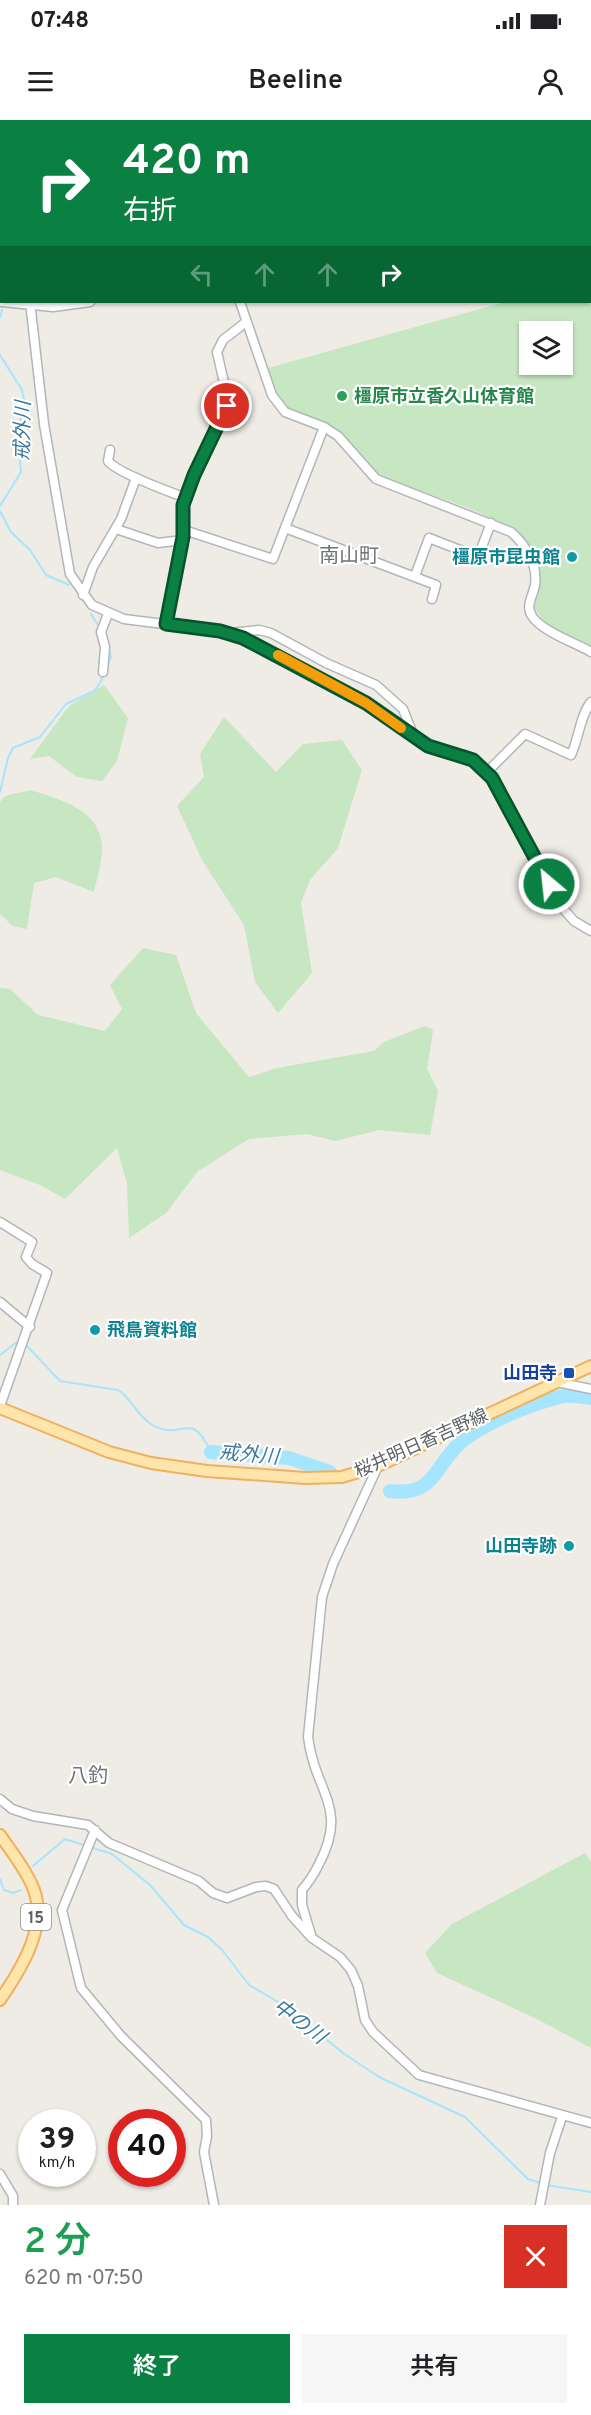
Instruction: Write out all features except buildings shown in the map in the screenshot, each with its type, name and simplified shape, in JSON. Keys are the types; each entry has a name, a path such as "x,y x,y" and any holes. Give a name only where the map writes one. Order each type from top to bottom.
{"main road":[{"name":"桜井明日香吉野線","path":"0,1407 109,1452 151,1463 207,1471 305,1478 342,1477 378,1466 591,1366"},
{"name":"15","path":"0,1835 32,1885 36,1902 36,1922 29,1951 0,2000"}],"street":[{"path":"83,303 53,307 30,303 44,424 70,574 83,595 92,605 108,614 133,621 231,633 259,630 271,633 327,663 376,685 403,710 415,738"},
{"path":"240,303 275,402 285,412 324,427 338,436 376,479 491,523 518,538 532,561 535,576 529,609 532,616 543,626 591,652"},
{"path":"166,624 183,540 183,511 186,498 227,406 228,393 218,359 219,345 246,322"},
{"path":"184,530 273,560 324,427"},
{"path":"110,450 110,464 136,478 186,498"},
{"path":"83,595 93,567 116,529 136,478"},
{"path":"415,576 429,538 478,557 491,523"},
{"path":"285,528 436,585 432,599"},
{"path":"116,529 151,542 183,540"},
{"path":"103,672 105,647 102,629 108,614"},
{"path":"231,633 366,703 415,738 436,749 464,755 488,771 560,905 574,921 591,931"},
{"path":"488,771 525,734 571,755 579,738 584,713 591,702"},
{"path":"0,1222 32,1242 26,1257 32,1264 47,1273 25,1342 0,1407"},
{"path":"0,1302 30,1327"},
{"path":"556,1382 591,1389"},
{"path":"312,1938 304,1913 302,1890 314,1877 326,1853 334,1827 333,1815 311,1757 308,1737 320,1614 325,1585 378,1466"},
{"path":"0,1800 12,1809 33,1816 63,1823 78,1823 95,1830 109,1843 199,1881 213,1893 226,1898 256,1887 266,1886 274,1889 292,1916 312,1938 340,1957 351,1970 358,1986 365,2020 373,2032 419,2075 562,2117 591,2123"},
{"path":"95,1830 62,1910 81,1988 121,2036 206,2120 207,2136 204,2152 214,2205"},
{"path":"540,2205 541,2187 562,2117"},
{"path":"0,2174 13,2196 13,2205"}],"green space":[{"path":"501,303 591,303 591,648 547,625 534,608 540,576 534,555 520,537 499,523 474,511 377,473 366,464 342,434 329,426 288,411 282,406 274,392 268,368"},
{"path":"104,685 128,718 117,761 102,781 77,777 49,756 30,759 69,706"},
{"path":"224,717 276,772 303,744 342,740 362,770 338,848 310,880 301,903 312,973 278,1013 255,982 244,925 202,860 177,806 204,777 200,754"},
{"path":"31,790 65,802 86,814 94,822 99,832 102,850 94,892 56,877 34,883 27,929 13,926 0,914 0,802 5,796"},
{"path":"143,948 176,955 196,1013 249,1077 277,1068 374,1051 384,1042 425,1026 433,1030 427,1069 438,1091 430,1135 379,1130 335,1141 307,1134 249,1139 198,1171 166,1213 129,1238 127,1183 117,1148 65,1199 40,1185 0,1170 0,988 10,989 38,1015 105,1031 122,1009 110,985"},
{"path":"585,1853 591,1862 591,2048 537,2019 437,1973 425,1953 452,1924"}],"waterway":[{"name":"戒外川","path":"0,317 2,310"},
{"name":"戒外川","path":"0,355 22,390 25,404 17,431 21,472 0,506"},
{"name":"戒外川","path":"0,511 11,532 30,550 46,575 69,585"},
{"name":"戒外川","path":"91,614 100,628"},
{"name":"戒外川","path":"0,792 8,758 13,748 40,737 66,704 94,691 111,657 108,646"},
{"name":"戒外川","path":"0,1355 17,1342 21,1343"},
{"name":"戒外川","path":"26,1345 60,1381 118,1390 151,1424 171,1430 191,1428 203,1438 211,1452"},
{"name":"戒外川","path":"390,1491 405,1491 425,1485 451,1452 481,1428 534,1405 563,1396 591,1398"},
{"name":"戒外川","path":"211,1452 289,1458 330,1472"},
{"name":"中の川","path":"33,1866 65,1839 112,1854 150,1885 184,1925 208,1937 223,1951 249,1985 285,2006 343,2053 379,2077 465,2117 528,2179 541,2183"},
{"name":"中の川","path":"0,1879 4,1890 13,1893 21,1890"},
{"name":"中の川","path":"546,2185 591,2192"}],"slow traffic":[{"path":"278,655 366,703 401,728"}],"place":[{"name":"橿原市立香久山体育館","path":"342,396"},
{"name":"橿原市昆虫館","path":"572,557"},
{"name":"飛鳥資料館","path":"95,1330"},
{"name":"山田寺","path":"569,1373"},
{"name":"山田寺跡","path":"569,1546"}],"district":[{"name":"南山町","path":"349,555"},
{"name":"八釣","path":"88,1775"}],"route":[{"path":"227,406 194,475 183,505 183,537 166,624 231,633 243,638 366,703 420,741 445,752 464,755 481,765 492,778 549,884"}]}
